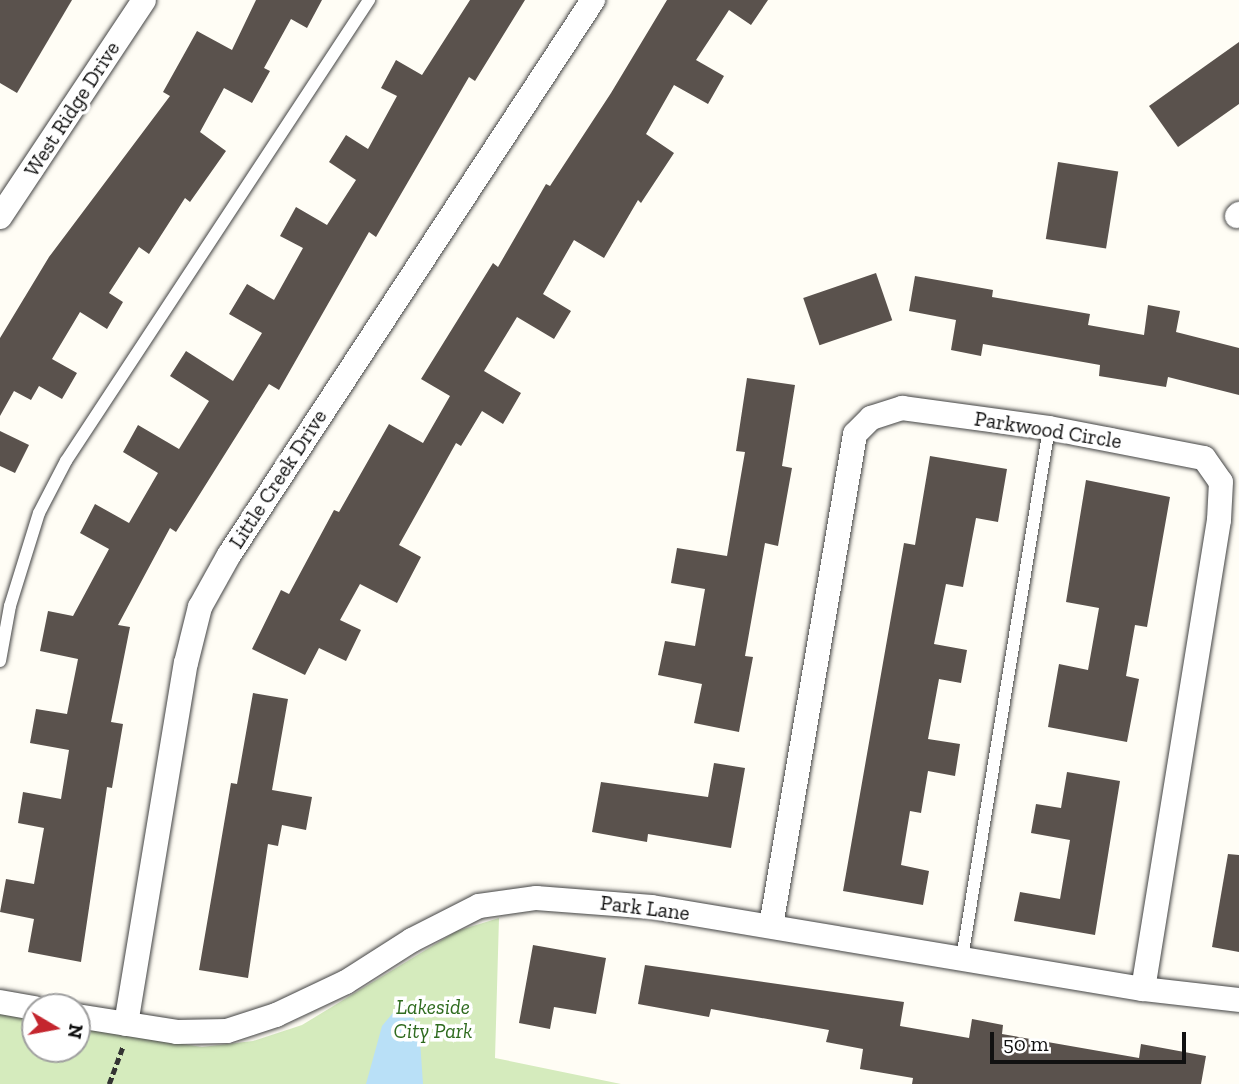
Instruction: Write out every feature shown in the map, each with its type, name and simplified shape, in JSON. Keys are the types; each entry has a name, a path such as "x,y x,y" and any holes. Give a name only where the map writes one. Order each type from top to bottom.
{"street":[{"name":"West Ridge Drive","path":"0,217 144,0"},
{"name":"Little Creek Drive","path":"127,1024 200,607 229,555 593,0"},
{"name":"Parkwood Circle","path":"771,926 855,434 871,418 902,408 1049,428 1204,458 1221,482 1219,520 1143,989"},
{"name":"Park Lane","path":"91,1018 177,1032 227,1031 276,1015 346,982 412,940 491,905 536,898 652,908 1143,989 1239,1000"},
{"path":"0,1002 21,1006"}],"lane":[{"path":"0,661 10,606 39,513 66,461 369,0"},
{"path":"962,958 1049,428"}],"path":[{"path":"109,1084 121,1058 127,1024"}],"green space":[{"name":"Lakeside City Park","path":"499,918 495,1058 621,1084 0,1084 0,1014 21,1018 21,1063 91,1063 91,1030 202,1047 253,1041 302,1025 457,931"}],"water":[{"path":"402,1002 419,1026 423,1084 366,1084 382,1026"}],"building":[{"path":"0,0 72,0 17,93 0,83"},
{"path":"256,0 322,0 307,28 291,19 264,68 270,71 252,103 224,88 200,132 226,151 190,202 185,198 149,254 139,247 109,293 123,302 107,329 80,312 52,359 77,373 62,399 39,386 31,400 14,391 0,416 0,338 49,257 170,96 163,92 197,31 232,50"},
{"path":"470,0 525,0 475,81 469,77 376,237 369,232 279,390 269,384 176,532 170,528 118,625 130,627 111,722 123,724 112,788 107,787 81,962 28,952 34,919 0,912 6,879 34,884 44,828 18,823 23,792 61,799 69,750 30,743 36,709 67,714 78,659 40,651 48,611 73,616 109,549 80,533 95,504 129,523 158,473 123,452 138,425 179,449 209,401 170,376 186,351 233,381 262,333 229,314 247,284 274,300 303,248 280,236 296,207 327,225 356,180 329,162 346,135 368,149 397,96 381,88 396,60 422,75"},
{"path":"667,0 768,0 751,25 729,10 696,60 724,76 708,104 674,85 646,134 674,153 641,203 638,200 604,258 574,240 543,294 571,311 554,339 517,317 484,371 521,393 503,424 482,411 461,446 456,443 399,545 421,557 397,603 360,584 340,620 361,630 346,661 319,648 305,675 252,649 281,590 289,594 334,510 339,512 389,424 423,443 450,396 421,379 493,263 498,267 546,184 550,186 611,93"},
{"path":"1239,42 1239,104 1178,147 1149,106"},
{"path":"1058,162 1118,172 1106,249 1046,239"},
{"path":"876,273 892,320 819,345 803,298"},
{"path":"915,276 993,290 992,297 1090,314 1088,325 1144,335 1148,305 1180,311 1176,332 1239,348 1239,395 1168,377 1166,387 1099,376 1100,365 983,344 981,356 951,350 956,320 909,311"},
{"path":"747,378 795,385 782,466 792,468 778,546 765,543 745,656 753,657 739,732 694,723 702,684 658,675 665,641 695,646 705,589 671,583 677,548 727,556 745,452 736,451"},
{"path":"0,431 29,445 15,473 0,466"},
{"path":"930,456 1007,469 998,522 976,518 963,587 946,584 934,644 967,650 961,683 939,679 928,739 960,744 955,776 928,771 921,813 910,811 901,865 929,871 923,905 843,891 904,543 915,545"},
{"path":"1086,480 1170,497 1147,627 1135,625 1126,676 1139,679 1127,742 1048,727 1059,664 1088,670 1099,608 1066,602"},
{"path":"253,693 288,699 272,790 312,797 306,830 282,825 278,846 268,844 248,978 199,970 231,783 237,784"},
{"path":"714,763 745,768 731,848 648,834 647,842 592,832 601,782 708,797"},
{"path":"1067,772 1120,781 1095,935 1014,921 1020,892 1060,899 1070,840 1031,833 1036,804 1061,808"},
{"path":"1228,854 1239,855 1239,952 1212,947"},
{"path":"533,945 606,958 596,1014 554,1007 550,1029 519,1023"},
{"path":"645,965 904,1002 900,1026 969,1038 972,1019 1003,1025 1002,1034 1139,1058 1141,1044 1206,1056 1201,1084 912,1084 913,1078 860,1069 863,1049 826,1042 829,1030 711,1009 709,1017 638,1004"}]}
